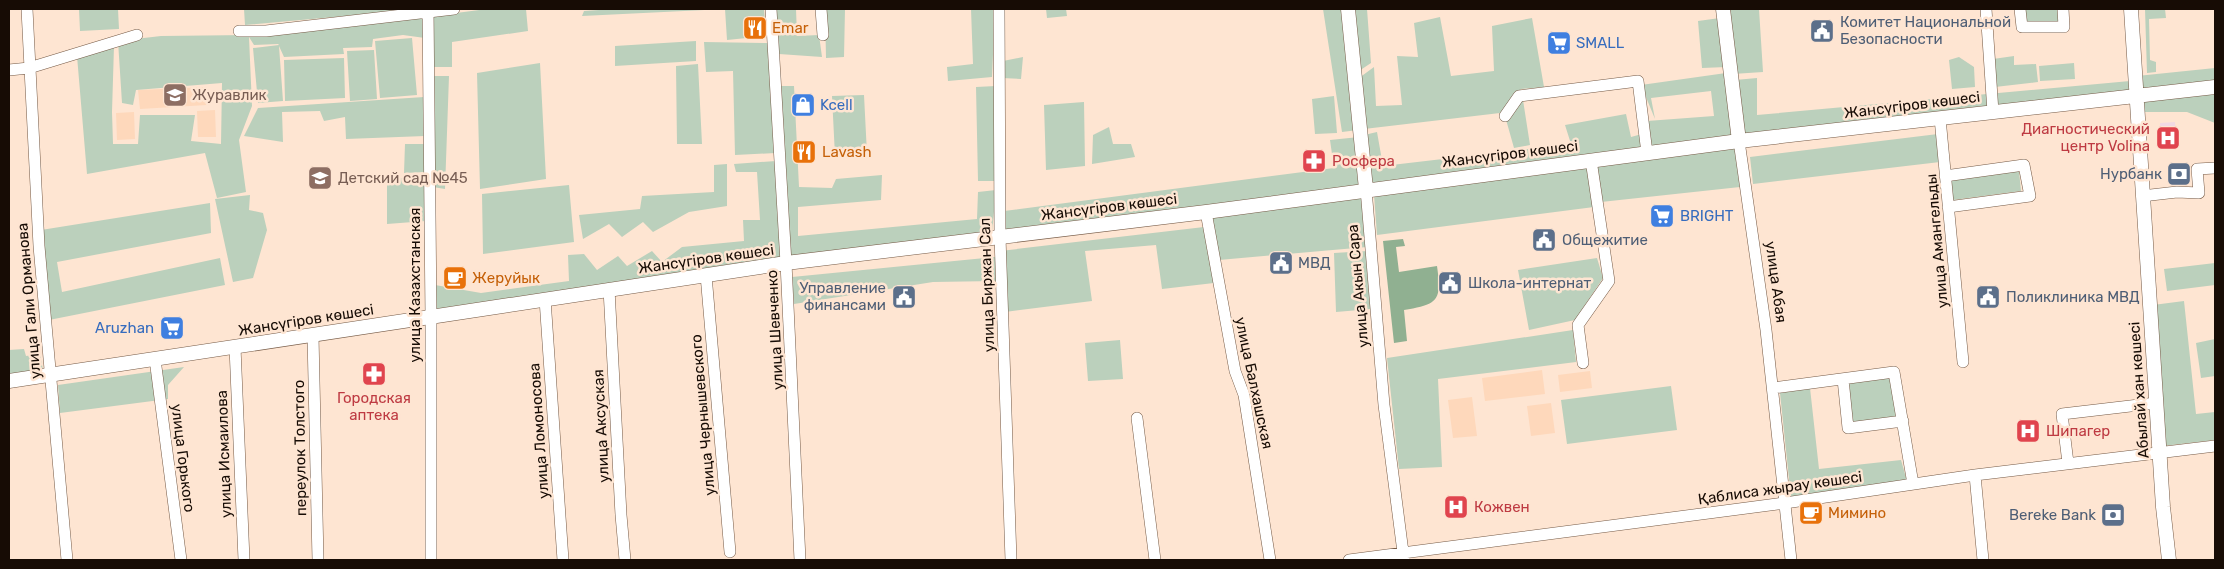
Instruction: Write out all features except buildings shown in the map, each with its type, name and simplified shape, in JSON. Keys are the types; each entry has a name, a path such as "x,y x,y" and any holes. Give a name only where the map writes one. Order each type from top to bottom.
{"main road":[{"name":"улица Акын Сара","path":"1348,9 1366,190"},
{"name":"улица Абая","path":"1723,9 1739,141"},
{"name":"Абылай хан көшесі","path":"2131,9 2156,403 2169,560"},
{"name":"Жансүгіров көшесі","path":"9,381 786,263 1206,212 1739,141 2215,87"}],"street":[{"name":"улица Гали Орманова","path":"27,9 39,246 67,560"},
{"path":"239,31 266,31 428,10 454,9"},
{"name":"улица Шевченко","path":"771,9 786,263 800,560"},
{"path":"821,9 823,35"},
{"name":"улица Биржан Сал","path":"1000,9 1000,237 1011,560"},
{"path":"1986,9 1993,112"},
{"path":"2020,9 2022,27 2064,27 2063,9"},
{"name":"улица Казахстанская","path":"428,10 431,560"},
{"path":"9,70 29,68 137,35"},
{"path":"1505,116 1519,96 1638,81 1647,153"},
{"name":"улица Амангельды","path":"1940,118 1963,362"},
{"name":"улица Абая","path":"1739,141 1766,330 1791,560"},
{"path":"1583,364 1578,325 1609,281 1591,160"},
{"path":"1946,176 2024,166 2030,196 1948,207"},
{"path":"2142,196 2177,192 2199,193 2197,169 2215,168"},
{"name":"улица Акын Сара","path":"1366,190 1384,405 1404,557"},
{"name":"улица Балхашская","path":"1206,212 1235,371 1244,395 1270,560"},
{"name":"улица Чернышевского","path":"706,275 730,552"},
{"name":"улица Аксуская","path":"609,289 625,560"},
{"name":"улица Ломоносова","path":"545,299 563,560"},
{"name":"переулок Толстого","path":"314,336 318,560"},
{"name":"улица Исмаилова","path":"235,347 244,560"},
{"name":"улица Горького","path":"155,359 181,560"},
{"path":"1773,388 1894,372 1913,484"},
{"path":"1843,379 1848,428 1903,422"},
{"path":"2068,463 2062,414 2156,403"},
{"path":"1137,418 1154,560"},
{"name":"Қаблиса жырау көшесі","path":"1349,560 1404,557 1975,475 2215,446"},
{"path":"1975,475 1983,560"}],"shaded area":[{"path":"206,87 207,105 140,109 138,90"},
{"path":"215,110 216,137 198,137 197,111"},
{"path":"134,112 135,139 117,140 116,113"},
{"path":"2175,122 2177,148 2162,150 2160,123"},
{"path":"1542,370 1545,394 1485,401 1482,378"},
{"path":"1590,371 1592,388 1560,392 1558,375"},
{"path":"1472,397 1477,436 1453,438 1448,400"},
{"path":"1551,403 1555,433 1531,436 1527,406"}],"green space":[{"path":"79,9 118,9 119,29 80,31"},
{"path":"244,9 422,9 245,25"},
{"path":"487,9 526,9 528,31 452,42 452,67 433,67 433,16"},
{"path":"614,9 725,9 582,16 584,11"},
{"path":"725,9 764,9 766,36 727,40"},
{"path":"776,9 796,9 797,36 819,35 822,57 779,54"},
{"path":"825,9 845,9 844,57 826,58"},
{"path":"971,9 995,9 992,77 948,81 947,67 973,64"},
{"path":"1046,9 1066,9 1067,16 1047,18"},
{"path":"1323,9 1345,9 1358,130 1342,132"},
{"path":"1352,9 1367,9 1371,63 1359,71"},
{"path":"1727,9 1759,9 1763,72 1733,74"},
{"path":"2023,9 2060,9 2060,22 2023,22"},
{"path":"2145,9 2165,9 2166,18 2149,19 2150,60 2156,62 2156,72 2147,73"},
{"path":"425,16 425,38 403,35 373,39 372,47 343,48 344,54 284,57 279,46 283,101 258,103 253,48 279,45 254,45 249,37 252,106 239,140 246,192 217,198 205,153 87,174 77,56 114,46 113,144 138,144 140,115 195,115 191,141 221,144 222,83 136,90 133,105 122,103 118,41 161,36 248,35"},
{"path":"1440,17 1451,76 1494,71 1492,26 1532,18 1544,87 1521,89 1500,113 1364,129 1359,78 1374,67 1376,106 1402,105 1397,56 1418,57 1414,23"},
{"path":"1720,18 1726,67 1702,68 1698,21"},
{"path":"412,38 417,95 380,98 375,41"},
{"path":"696,41 696,61 615,66 615,46"},
{"path":"704,42 770,43 775,153 735,155 733,71 706,72"},
{"path":"374,50 377,99 350,101 347,51"},
{"path":"2014,56 2014,65 2036,64 2038,82 1995,87 1993,59"},
{"path":"1023,57 1021,79 1002,78 1003,61"},
{"path":"1959,57 1974,67 1975,87 1952,89 1949,60"},
{"path":"344,58 345,98 285,101 284,60"},
{"path":"540,63 546,179 480,189 477,73"},
{"path":"2074,63 2075,79 2040,81 2039,66"},
{"path":"698,64 702,144 677,144 676,66"},
{"path":"2215,68 2215,83 2138,91 2137,76"},
{"path":"1726,73 1735,138 1369,184 1364,135 1377,132 1383,166 1571,144 1565,125 1626,114 1631,137 1649,132 1647,121 1714,116 1711,91 1651,98 1655,119 1641,85"},
{"path":"431,76 449,76 445,189 433,187"},
{"path":"1757,78 1757,115 2130,81 2129,94 1742,137 1735,80"},
{"path":"780,86 794,86 799,187 832,188 836,179 882,175 881,200 798,207 798,236 977,219 978,192 996,190 992,233 790,258"},
{"path":"996,86 996,181 978,181 976,87"},
{"path":"2215,91 2215,123 2187,112 2139,112 2140,99"},
{"path":"864,95 867,154 835,156 832,96"},
{"path":"1334,96 1337,133 1315,134 1312,99"},
{"path":"424,97 425,136 346,139 345,117 324,121 320,111 282,112 283,142 244,136 258,108"},
{"path":"1523,100 1530,145 1514,148 1505,116"},
{"path":"1084,102 1085,166 1046,170 1044,105"},
{"path":"1109,127 1113,144 1131,144 1135,157 1092,164 1093,135"},
{"path":"1938,134 1940,162 1753,184 1750,157"},
{"path":"1359,137 1364,187 1004,234 1004,211 1334,168 1330,140"},
{"path":"405,144 426,144 425,172 404,173"},
{"path":"1735,146 1740,187 1601,202 1595,164"},
{"path":"776,161 781,261 434,312 435,285 481,293 569,281 568,255 584,254 597,270 618,256 627,266 652,251 662,262 682,247 744,241 743,220 760,220 757,172 736,172 734,164"},
{"path":"727,164 727,206 689,212 653,232 643,222 622,237 609,224 583,239 579,215 640,209 642,196 714,192 714,165"},
{"path":"1587,167 1594,207 1377,235 1374,195"},
{"path":"2019,171 2021,191 1953,200 1950,179"},
{"path":"387,178 426,179 426,221 387,224"},
{"path":"569,185 574,242 483,254 482,194"},
{"path":"1363,194 1367,247 1219,260 1210,214"},
{"path":"250,195 249,210 263,213 267,230 253,278 233,282 215,199"},
{"path":"210,203 211,233 57,262 62,292 220,258 225,285 49,320 41,230"},
{"path":"1204,227 1214,283 1162,289 1156,245 1085,251 1092,301 1005,312 1000,251"},
{"path":"1403,239 1405,246 1396,247 1399,272 1437,266 1439,287 1438,294 1431,303 1404,310 1407,341 1394,343 1383,241"},
{"path":"1367,251 1371,309 1336,312 1334,253"},
{"path":"995,257 996,281 933,282 794,304 792,277"},
{"path":"1597,258 1603,278 1575,320 1529,330 1518,270"},
{"path":"2215,263 2215,285 2167,291 2164,269"},
{"path":"2184,301 2196,414 2215,412 2215,440 2163,446 2153,305"},
{"path":"1573,330 1576,362 1438,379 1442,467 1399,469 1387,358"},
{"path":"2215,339 2215,376 2201,378 2196,343"},
{"path":"1120,340 1123,379 1088,381 1085,343"},
{"path":"24,349 26,356 40,354 43,370 9,376 9,350"},
{"path":"184,367 168,385 168,399 60,413 58,385"},
{"path":"1891,376 1898,418 1852,423 1846,383"},
{"path":"1671,386 1677,430 1567,444 1561,400"},
{"path":"1810,388 1819,469 1901,460 1907,481 1791,498 1780,393"}],"place":[{"name":"Emar","path":"755,28"},
{"name":"Комитет Национальной Безопасности","path":"1822,31"},
{"name":"SMALL","path":"1559,43"},
{"name":"Журавлик","path":"175,95"},
{"name":"Kcell","path":"803,105"},
{"name":"Диагностический центр Volina","path":"2168,138"},
{"name":"Lavash","path":"804,152"},
{"name":"Росфера","path":"1314,161"},
{"name":"Нурбанк","path":"2179,174"},
{"name":"Детский сад №45","path":"320,178"},
{"name":"BRIGHT","path":"1662,216"},
{"name":"Общежитие","path":"1544,240"},
{"name":"МВД","path":"1281,263"},
{"name":"Жеруйык","path":"455,278"},
{"name":"Школа-интернат","path":"1450,283"},
{"name":"Управление финансами","path":"904,297"},
{"name":"Поликлиника МВД","path":"1988,297"},
{"name":"Aruzhan","path":"172,328"},
{"name":"Городская аптека","path":"374,374"},
{"name":"Шипагер","path":"2028,431"},
{"name":"Кожвен","path":"1456,507"},
{"name":"Мимино","path":"1811,513"},
{"name":"Bereke Bank","path":"2113,515"}]}
